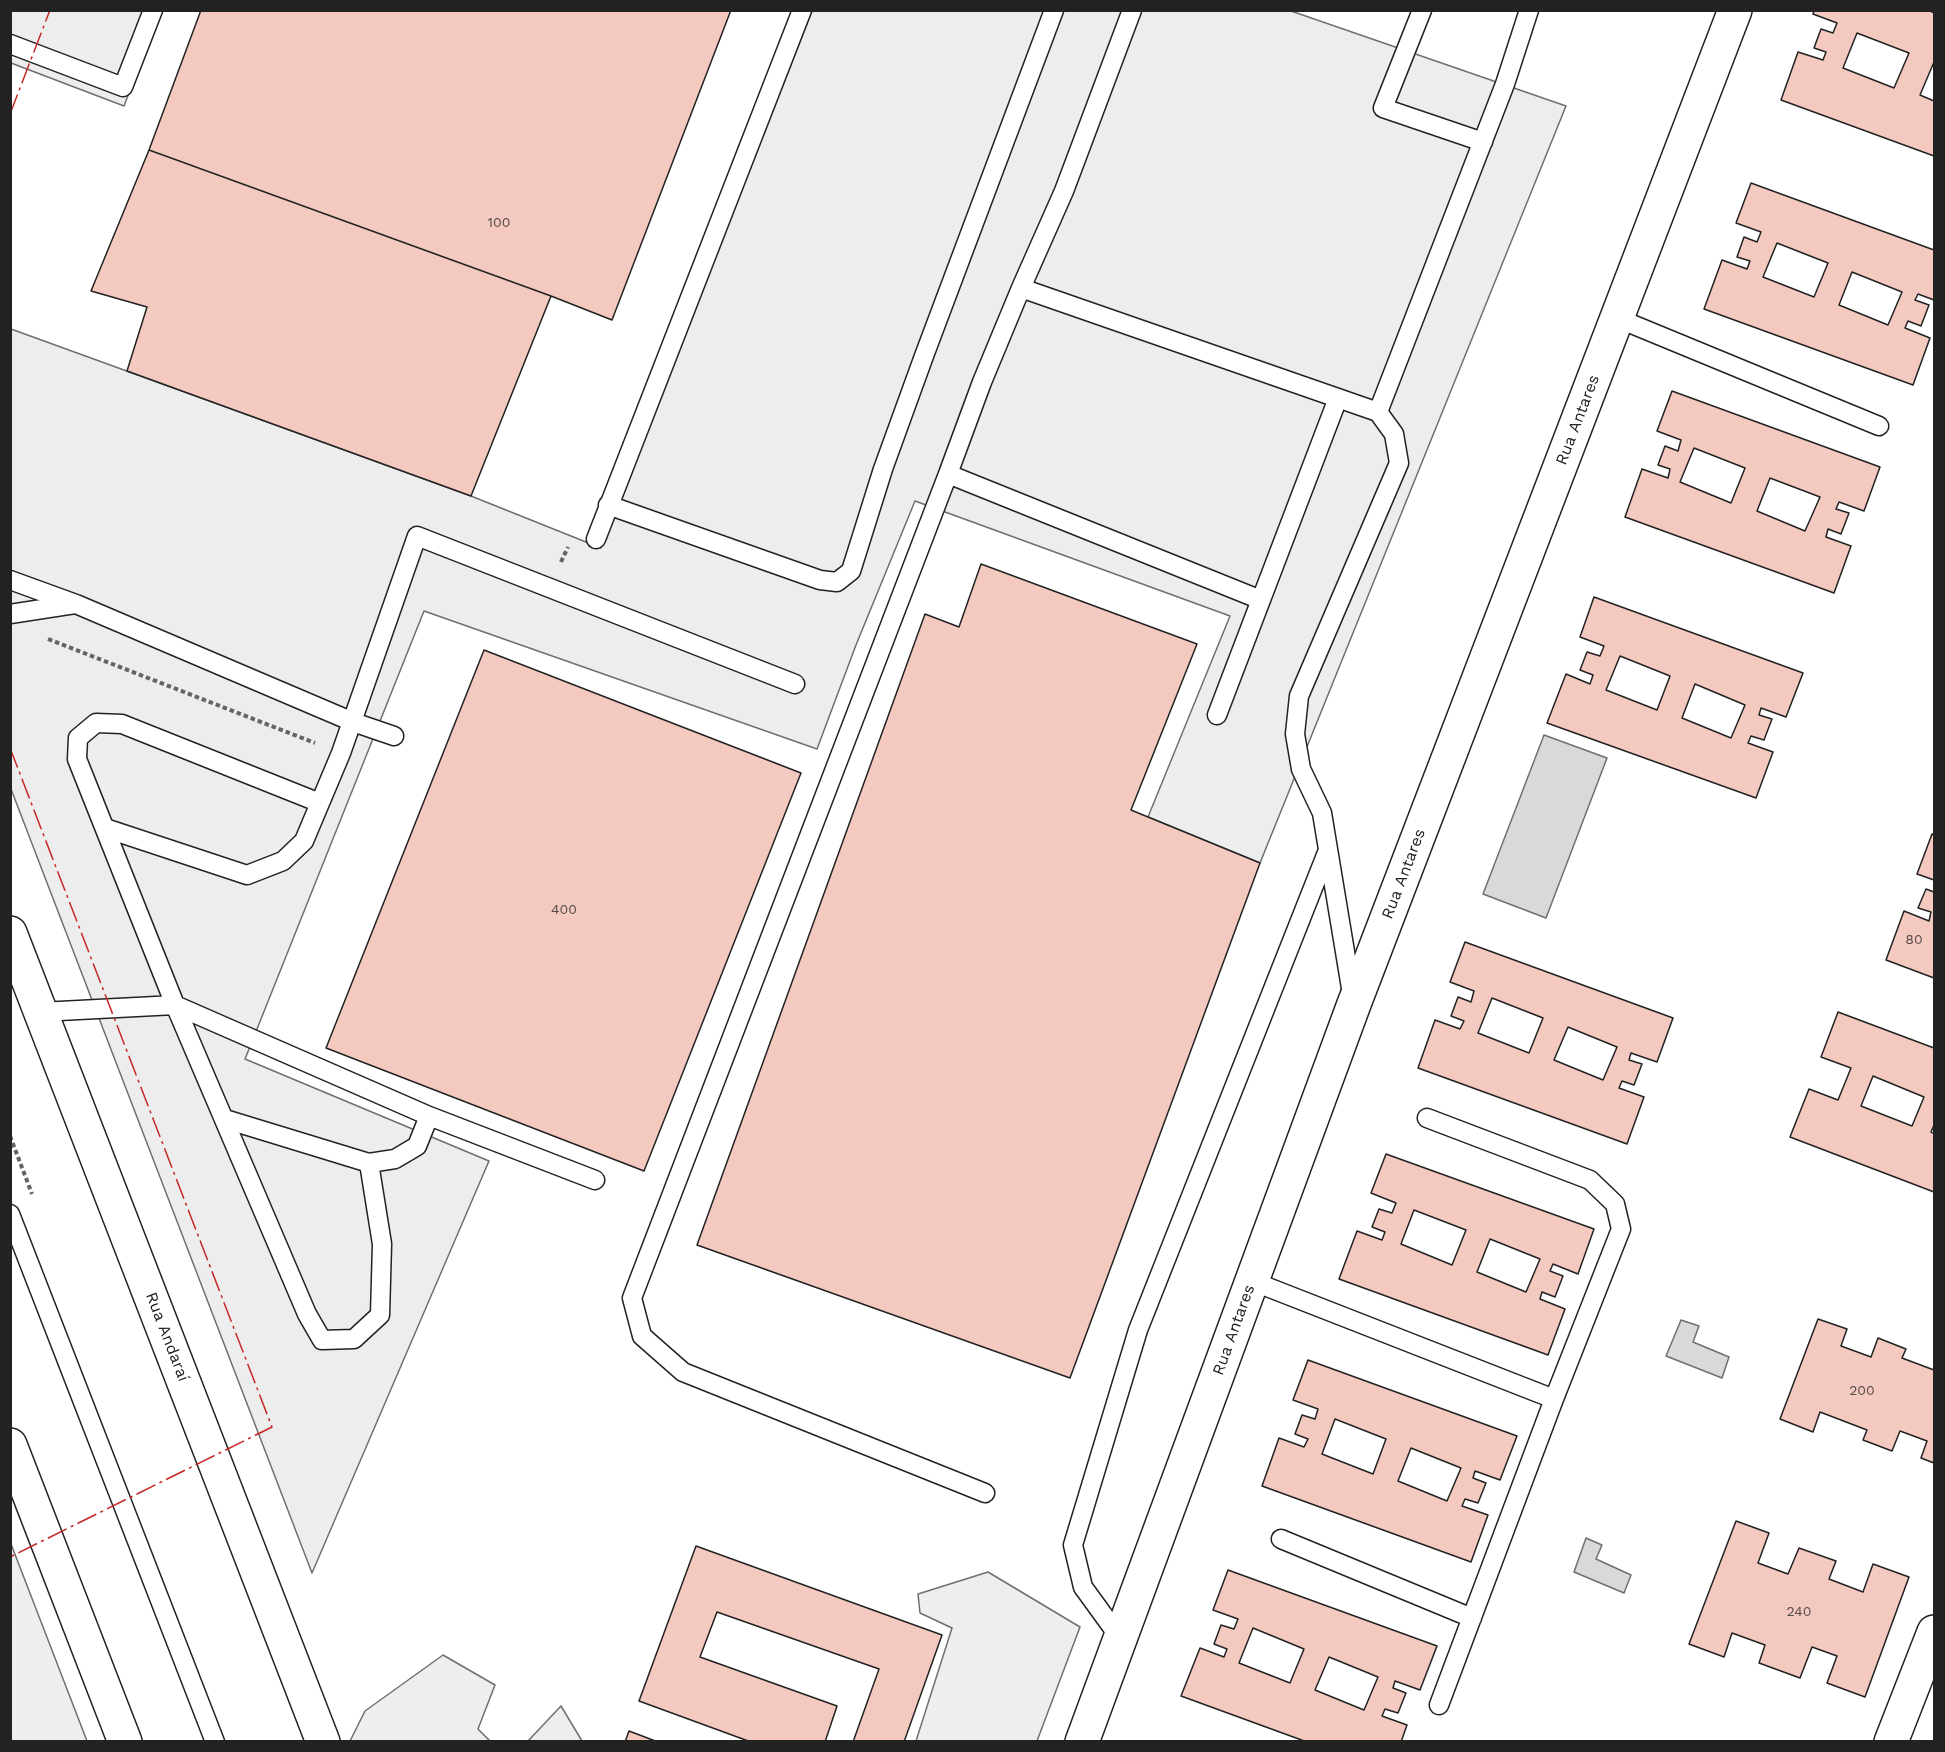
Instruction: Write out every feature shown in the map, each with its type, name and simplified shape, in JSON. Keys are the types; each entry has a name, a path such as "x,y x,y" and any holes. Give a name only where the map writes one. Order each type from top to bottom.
{"street":[{"name":"Rua Antares","path":"1086,1740 1120,1638 1354,1005 1735,10"},
{"name":"Rua Andaraí","path":"10,933 323,1742"},
{"path":"10,1445 125,1742"},
{"path":"1892,1742 1935,1632"}],"lane":[{"path":"10,44 123,87 153,10"},
{"path":"596,539 802,10"},
{"path":"608,505 820,580 837,582 851,571 883,469 1054,10"},
{"path":"985,1493 683,1372 642,1336 632,1298 982,382 1020,288 1064,190 1132,10"},
{"path":"1422,10 1383,108 1483,142"},
{"path":"1378,412 1505,84 1529,10"},
{"path":"1020,288 1378,412 1394,434 1399,463 1299,696 1295,734 1301,769 1322,813 1354,1005"},
{"path":"1617,318 1879,426"},
{"path":"1217,715 1338,398"},
{"path":"948,474 1261,600"},
{"path":"105,828 247,875 283,861 304,841 341,753 417,536 795,684"},
{"path":"10,580 76,604 353,722 394,736"},
{"path":"10,614 76,604"},
{"path":"320,803 122,724 96,723 78,738 76,759 175,1005 307,1314 322,1340 354,1339 380,1316 382,1244 369,1163"},
{"path":"1120,1638 1083,1587 1073,1545 1138,1330 1328,849"},
{"path":"40,1012 175,1005 429,1116 595,1180"},
{"path":"225,1119 369,1163 395,1159 417,1146 429,1116"},
{"path":"1427,1118 1590,1180 1615,1204 1622,1229 1554,1399 1439,1705"},
{"path":"10,1214 215,1742"},
{"path":"1252,1281 1554,1399"},
{"path":"1281,1539 1472,1618"}],"path":[{"path":"39,636 341,753"}],"shaded area":[{"path":"10,11 160,11 124,106 11,63"},
{"path":"812,11 1291,11 1566,106 1260,863 1148,817 1230,616 915,501 856,645 817,749 424,611 245,1059 489,1161 312,1573 11,789 11,329 471,496 601,548"},
{"path":"1544,735 1607,758 1546,918 1483,894"},
{"path":"1681,1320 1699,1326 1693,1342 1729,1357 1722,1378 1666,1356"},
{"path":"1586,1538 1602,1545 1596,1559 1631,1575 1624,1593 1574,1572"},
{"path":"11,1544 87,1741 11,1741"},
{"path":"988,1572 1080,1627 1037,1741 916,1741 952,1628 920,1613 918,1594"},
{"path":"443,1655 495,1685 478,1729 490,1741 350,1741 365,1711"},
{"path":"561,1706 582,1741 528,1741"}],"building":[{"path":"201,10 731,10 612,320 149,150"},
{"path":"1814,10 1928,10 1934,13 1934,62 1920,95 1934,101 1934,156 1781,100 1798,52 1823,60 1826,52 1814,48 1821,29 1833,33 1837,23 1813,14","holes":["1857,33 1909,53 1894,88 1843,68"]},
{"path":"149,150 551,296 471,496 127,371 147,307 91,291"},
{"path":"1751,183 1934,250 1934,300 1918,294 1915,300 1929,305 1921,326 1908,321 1905,328 1930,338 1913,385 1704,309 1722,260 1747,269 1750,261 1737,257 1744,237 1757,242 1761,232 1736,223","holes":["1777,243 1828,263 1814,297 1763,277","1852,272 1902,292 1888,325 1839,305"]},
{"path":"1672,391 1880,467 1864,511 1839,502 1836,509 1849,513 1841,534 1828,529 1826,537 1851,546 1834,593 1625,517 1642,469 1668,478 1670,469 1658,465 1665,446 1678,451 1681,440 1657,431","holes":["1694,448 1745,468 1731,503 1680,482","1770,478 1820,497 1805,531 1757,511"]},
{"path":"981,564 1197,644 1131,810 1260,863 1070,1378 697,1245 925,614 959,627"},
{"path":"1594,597 1803,673 1786,717 1761,708 1759,715 1772,719 1764,740 1751,736 1748,743 1773,752 1756,798 1547,723 1566,674 1590,684 1593,675 1580,670 1587,652 1600,656 1604,646 1580,637","holes":["1620,656 1670,676 1657,710 1606,690","1695,684 1745,705 1731,738 1682,718"]},
{"path":"484,650 801,773 644,1171 326,1048"},
{"path":"1932,834 1934,835 1934,880 1917,874"},
{"path":"1926,889 1934,892 1934,978 1886,960 1904,911 1929,921 1931,912 1918,908"},
{"path":"1465,942 1673,1018 1657,1062 1631,1053 1629,1060 1642,1064 1634,1085 1622,1081 1619,1088 1644,1097 1627,1144 1418,1068 1435,1020 1460,1029 1464,1021 1451,1016 1458,997 1471,1002 1474,991 1450,982","holes":["1492,998 1543,1018 1529,1053 1478,1033","1568,1027 1617,1047 1603,1080 1554,1060"]},
{"path":"1838,1012 1934,1048 1934,1125 1931,1132 1934,1134 1934,1192 1790,1137 1809,1089 1838,1100 1851,1068 1821,1057","holes":["1873,1076 1924,1097 1912,1126 1861,1106"]},
{"path":"1386,1154 1594,1229 1578,1274 1553,1264 1550,1271 1563,1276 1555,1297 1542,1292 1540,1299 1565,1309 1548,1355 1339,1279 1357,1231 1382,1240 1385,1232 1372,1227 1379,1209 1392,1213 1396,1203 1371,1193","holes":["1414,1210 1466,1230 1452,1265 1401,1244","1490,1239 1540,1259 1526,1292 1477,1272"]},
{"path":"1818,1319 1847,1329 1841,1346 1871,1357 1878,1338 1906,1349 1902,1358 1934,1370 1934,1463 1921,1458 1927,1441 1900,1431 1892,1451 1863,1440 1867,1430 1820,1412 1813,1432 1780,1419"},
{"path":"1308,1360 1517,1436 1500,1480 1475,1471 1473,1478 1486,1483 1478,1503 1465,1499 1462,1506 1488,1515 1471,1562 1262,1486 1279,1438 1304,1447 1308,1439 1295,1434 1302,1415 1315,1419 1318,1409 1293,1400","holes":["1335,1419 1386,1439 1373,1474 1322,1454","1411,1448 1461,1468 1447,1501 1398,1481"]},
{"path":"1736,1521 1769,1533 1758,1563 1788,1574 1799,1548 1836,1561 1829,1579 1863,1592 1873,1564 1909,1577 1865,1697 1827,1683 1837,1656 1812,1647 1800,1678 1759,1663 1765,1645 1732,1633 1724,1657 1689,1644"},
{"path":"696,1546 942,1635 904,1742 853,1742 879,1669 717,1612 700,1657 837,1706 825,1742 751,1742 639,1701"},
{"path":"1228,1570 1437,1646 1420,1690 1395,1681 1393,1688 1406,1693 1398,1713 1385,1709 1382,1716 1407,1725 1401,1742 1307,1742 1181,1696 1200,1648 1224,1657 1227,1649 1214,1644 1221,1625 1234,1629 1238,1619 1213,1610","holes":["1253,1628 1304,1649 1290,1683 1239,1663","1329,1657 1378,1677 1364,1710 1315,1690"]},
{"path":"629,1731 658,1742 625,1742"}],"power":[{"path":"10,114 50,10"},
{"path":"10,748 272,1427 10,1557"}]}
